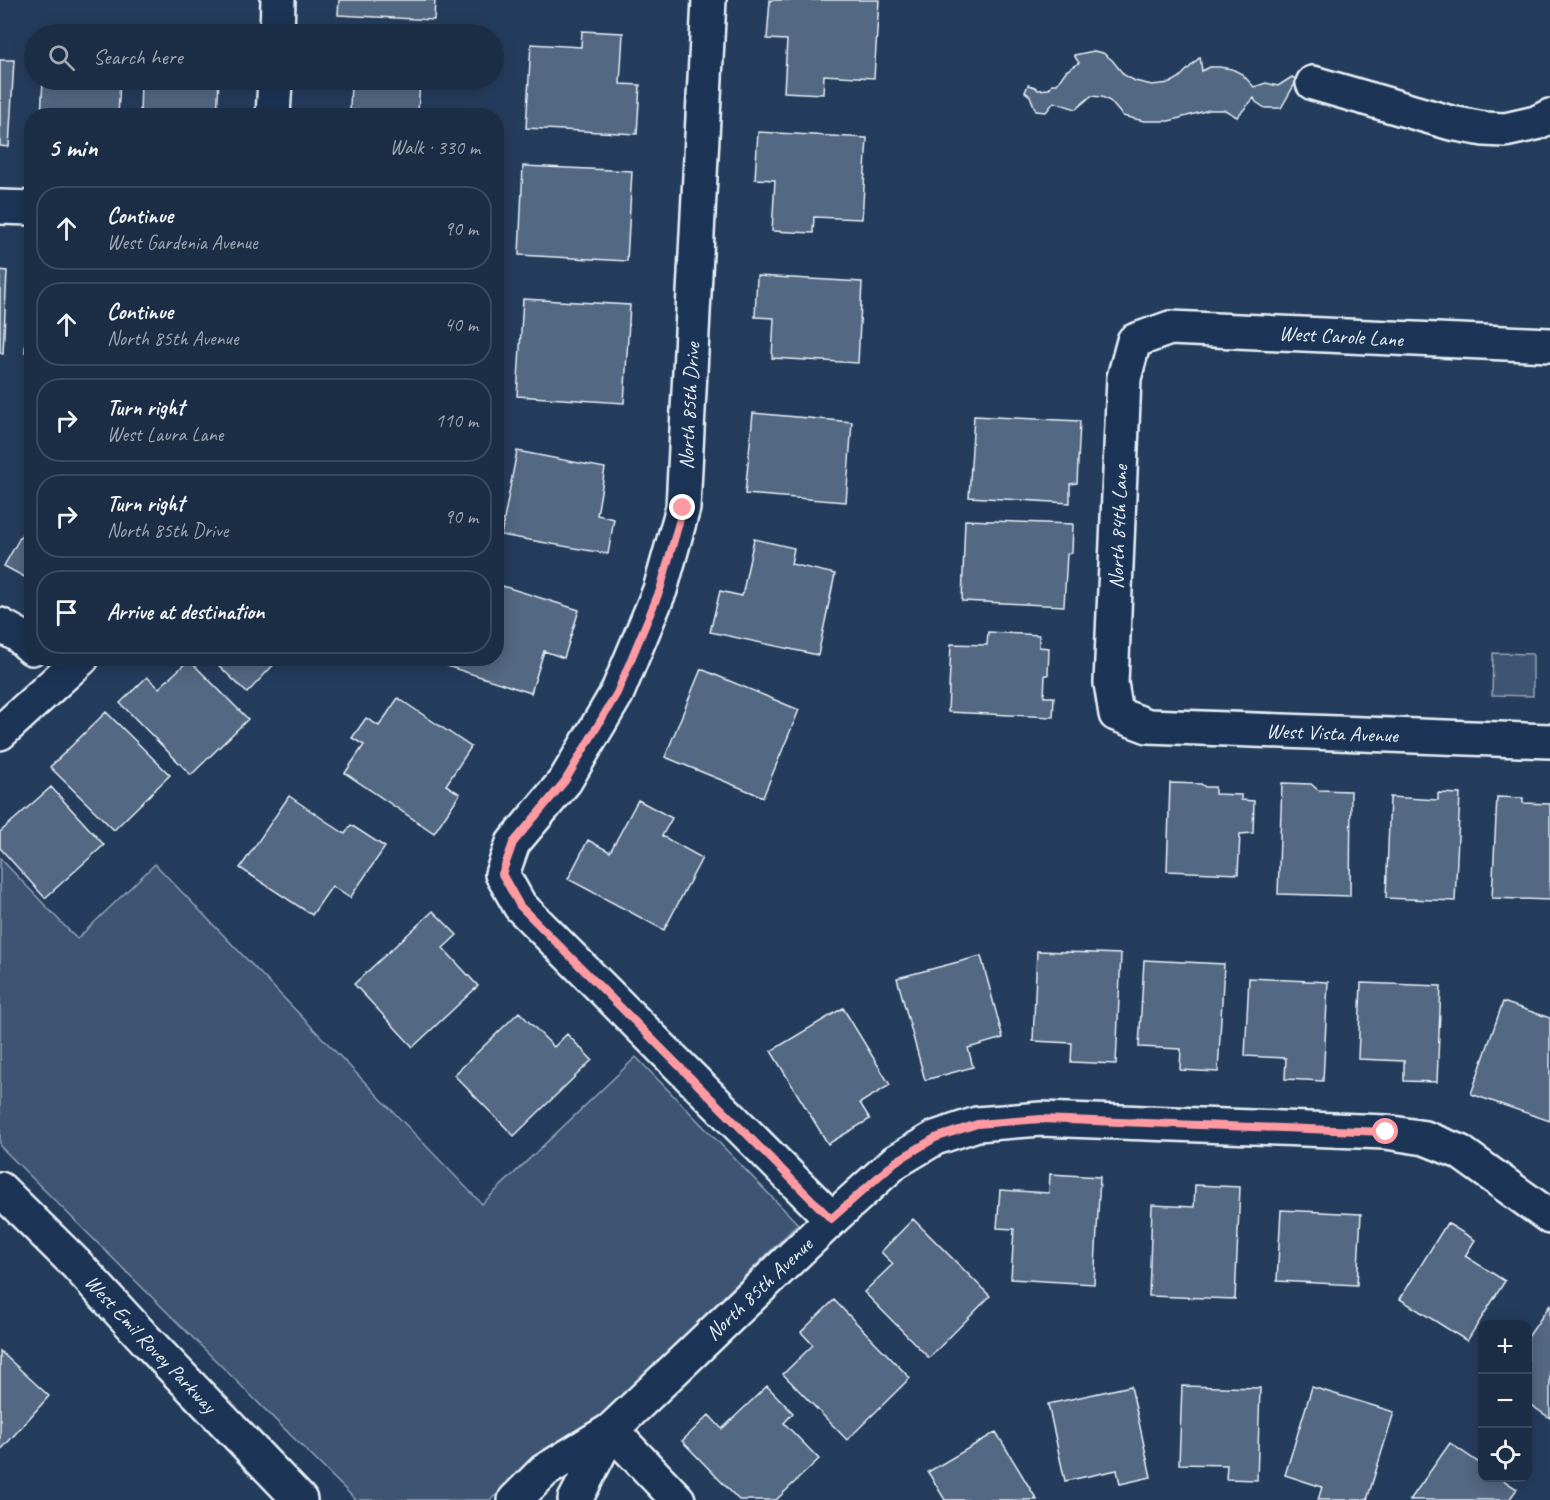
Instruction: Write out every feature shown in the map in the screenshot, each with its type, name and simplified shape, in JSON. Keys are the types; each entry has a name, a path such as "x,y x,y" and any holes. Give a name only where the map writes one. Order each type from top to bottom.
{"street":[{"path":"277,24 278,0"},
{"name":"North 85th Drive","path":"709,0 683,508 660,590 617,693 565,781 513,843 502,874 520,906 831,1219"},
{"path":"1313,82 1451,123 1484,129 1505,130 1536,123 1550,116"},
{"path":"273,108 274,90"},
{"path":"0,207 24,208"},
{"name":"West Carole Lane","path":"1134,340 1170,328 1550,345"},
{"name":"North 84th Lane","path":"1116,714 1111,683 1124,378 1134,340"},
{"path":"0,625 18,634 24,640"},
{"path":"0,733 61,666"},
{"name":"West Vista Avenue","path":"1116,714 1148,726 1550,741"},
{"name":"North 85th Avenue","path":"515,1500 544,1471 611,1430 831,1219 895,1162 935,1138 977,1124 1041,1119 1386,1132 1425,1138 1460,1152 1550,1217"},
{"name":"West Emil Rovey Parkway","path":"3,1204 300,1500"},
{"path":"611,1430 678,1500"},
{"name":"North 85th Avenue","path":"575,1500 611,1430"}],"shaded area":[{"path":"1493,653 1533,654 1533,696 1492,695"},
{"path":"0,858 77,939 155,864 482,1204 636,1057 798,1224 606,1412 530,1466 490,1500 356,1500 0,1146"}],"building":[{"path":"339,0 435,0 434,20 338,15"},
{"path":"770,0 879,0 874,78 824,75 823,94 784,92 787,40 767,39"},
{"path":"582,31 623,33 620,84 640,85 637,134 526,128 531,44 581,47"},
{"path":"1094,51 1103,53 1112,60 1124,75 1135,81 1152,85 1170,83 1179,78 1200,57 1202,71 1210,67 1232,69 1242,74 1254,87 1266,83 1278,86 1292,77 1297,80 1281,108 1265,108 1254,98 1237,117 1225,110 1209,110 1169,121 1144,121 1123,116 1110,101 1102,97 1091,96 1076,109 1054,102 1046,112 1036,111 1030,96 1025,92 1028,85 1038,90 1049,89 1052,84 1057,84 1066,71 1079,63 1074,55"},
{"path":"0,60 14,60 9,147 0,146"},
{"path":"42,90 119,90 118,108 41,108"},
{"path":"141,90 218,90 217,108 140,108"},
{"path":"351,90 419,90 418,108 350,108"},
{"path":"758,132 867,138 862,219 814,217 813,233 772,231 775,180 755,179"},
{"path":"523,166 632,171 627,261 519,255"},
{"path":"0,270 7,271 3,354 0,353"},
{"path":"757,276 862,282 858,363 772,358 774,318 755,317"},
{"path":"523,299 630,305 624,403 517,396"},
{"path":"753,413 852,422 846,502 745,494"},
{"path":"974,416 1080,421 1077,483 1070,484 1070,503 969,497"},
{"path":"517,451 605,468 597,515 614,519 608,554 504,536 504,519"},
{"path":"965,520 1073,524 1072,553 1067,554 1064,606 962,601"},
{"path":"24,530 24,577 4,566"},
{"path":"754,539 794,548 791,564 835,574 818,655 710,632 720,591 742,596"},
{"path":"504,587 579,610 564,658 544,651 531,693 447,666 504,666"},
{"path":"988,632 1039,635 1039,647 1049,648 1044,697 1054,697 1053,717 948,712 951,644 987,645"},
{"path":"183,666 195,666 248,719 191,775 120,703 147,677 159,688"},
{"path":"219,666 272,666 247,693"},
{"path":"701,669 799,710 763,797 665,757"},
{"path":"398,698 471,747 446,785 460,794 434,833 345,773 364,745 352,738 366,718 379,726"},
{"path":"106,712 170,775 114,830 50,767"},
{"path":"1170,783 1215,787 1215,794 1241,795 1241,800 1254,801 1253,833 1240,834 1238,874 1167,871"},
{"path":"1282,783 1311,784 1318,790 1351,791 1350,896 1278,894"},
{"path":"51,787 104,845 45,898 0,848 0,832"},
{"path":"1438,793 1460,794 1455,901 1386,898 1390,797 1438,800"},
{"path":"289,796 345,834 351,825 385,847 350,898 332,886 312,915 240,868"},
{"path":"1497,797 1523,798 1523,803 1550,804 1550,900 1492,898"},
{"path":"638,800 672,818 662,836 702,858 664,930 568,879 588,840 610,852"},
{"path":"433,911 457,935 443,948 478,986 413,1047 354,984"},
{"path":"1037,951 1121,954 1116,1064 1071,1062 1072,1043 1033,1041"},
{"path":"981,956 1003,1038 968,1048 973,1067 925,1080 897,978"},
{"path":"1144,960 1224,964 1218,1072 1180,1070 1181,1049 1139,1047"},
{"path":"1249,978 1328,982 1323,1081 1285,1079 1286,1058 1245,1056"},
{"path":"1361,983 1441,986 1437,1082 1404,1081 1404,1061 1358,1059"},
{"path":"1503,1002 1550,1018 1550,1121 1471,1094"},
{"path":"843,1008 890,1085 860,1103 870,1119 828,1144 771,1051"},
{"path":"519,1012 554,1047 567,1034 592,1060 514,1136 454,1075"},
{"path":"1050,1174 1100,1177 1094,1284 1011,1279 1014,1229 997,1228 1000,1190 1049,1193"},
{"path":"1195,1185 1240,1187 1235,1299 1149,1296 1152,1205 1194,1207"},
{"path":"1281,1210 1361,1214 1357,1285 1277,1281"},
{"path":"913,1219 990,1296 929,1358 864,1292 893,1264 881,1252"},
{"path":"1447,1223 1475,1240 1465,1256 1505,1281 1480,1320 1478,1320 1467,1341 1400,1299"},
{"path":"834,1300 910,1378 847,1440 783,1374 813,1345 801,1332"},
{"path":"1550,1305 1550,1418 1532,1406 1532,1331"},
{"path":"0,1351 49,1396 0,1451"},
{"path":"767,1386 793,1413 784,1423 819,1459 776,1500 739,1500 682,1441 709,1415 722,1429"},
{"path":"1131,1386 1151,1477 1120,1484 1117,1470 1065,1481 1048,1404"},
{"path":"1182,1386 1260,1388 1257,1480 1226,1479 1227,1465 1179,1464"},
{"path":"1312,1387 1394,1412 1367,1500 1318,1500 1322,1487 1285,1475"},
{"path":"996,1432 1037,1500 945,1500 928,1472"},
{"path":"1450,1443 1478,1462 1478,1482 1506,1482 1517,1489 1509,1500 1410,1500"}],"route":[{"path":"683,508 660,590 617,693 565,781 513,843 502,874 520,906 831,1219 895,1162 935,1138 977,1124 1041,1119 1386,1132"}]}
